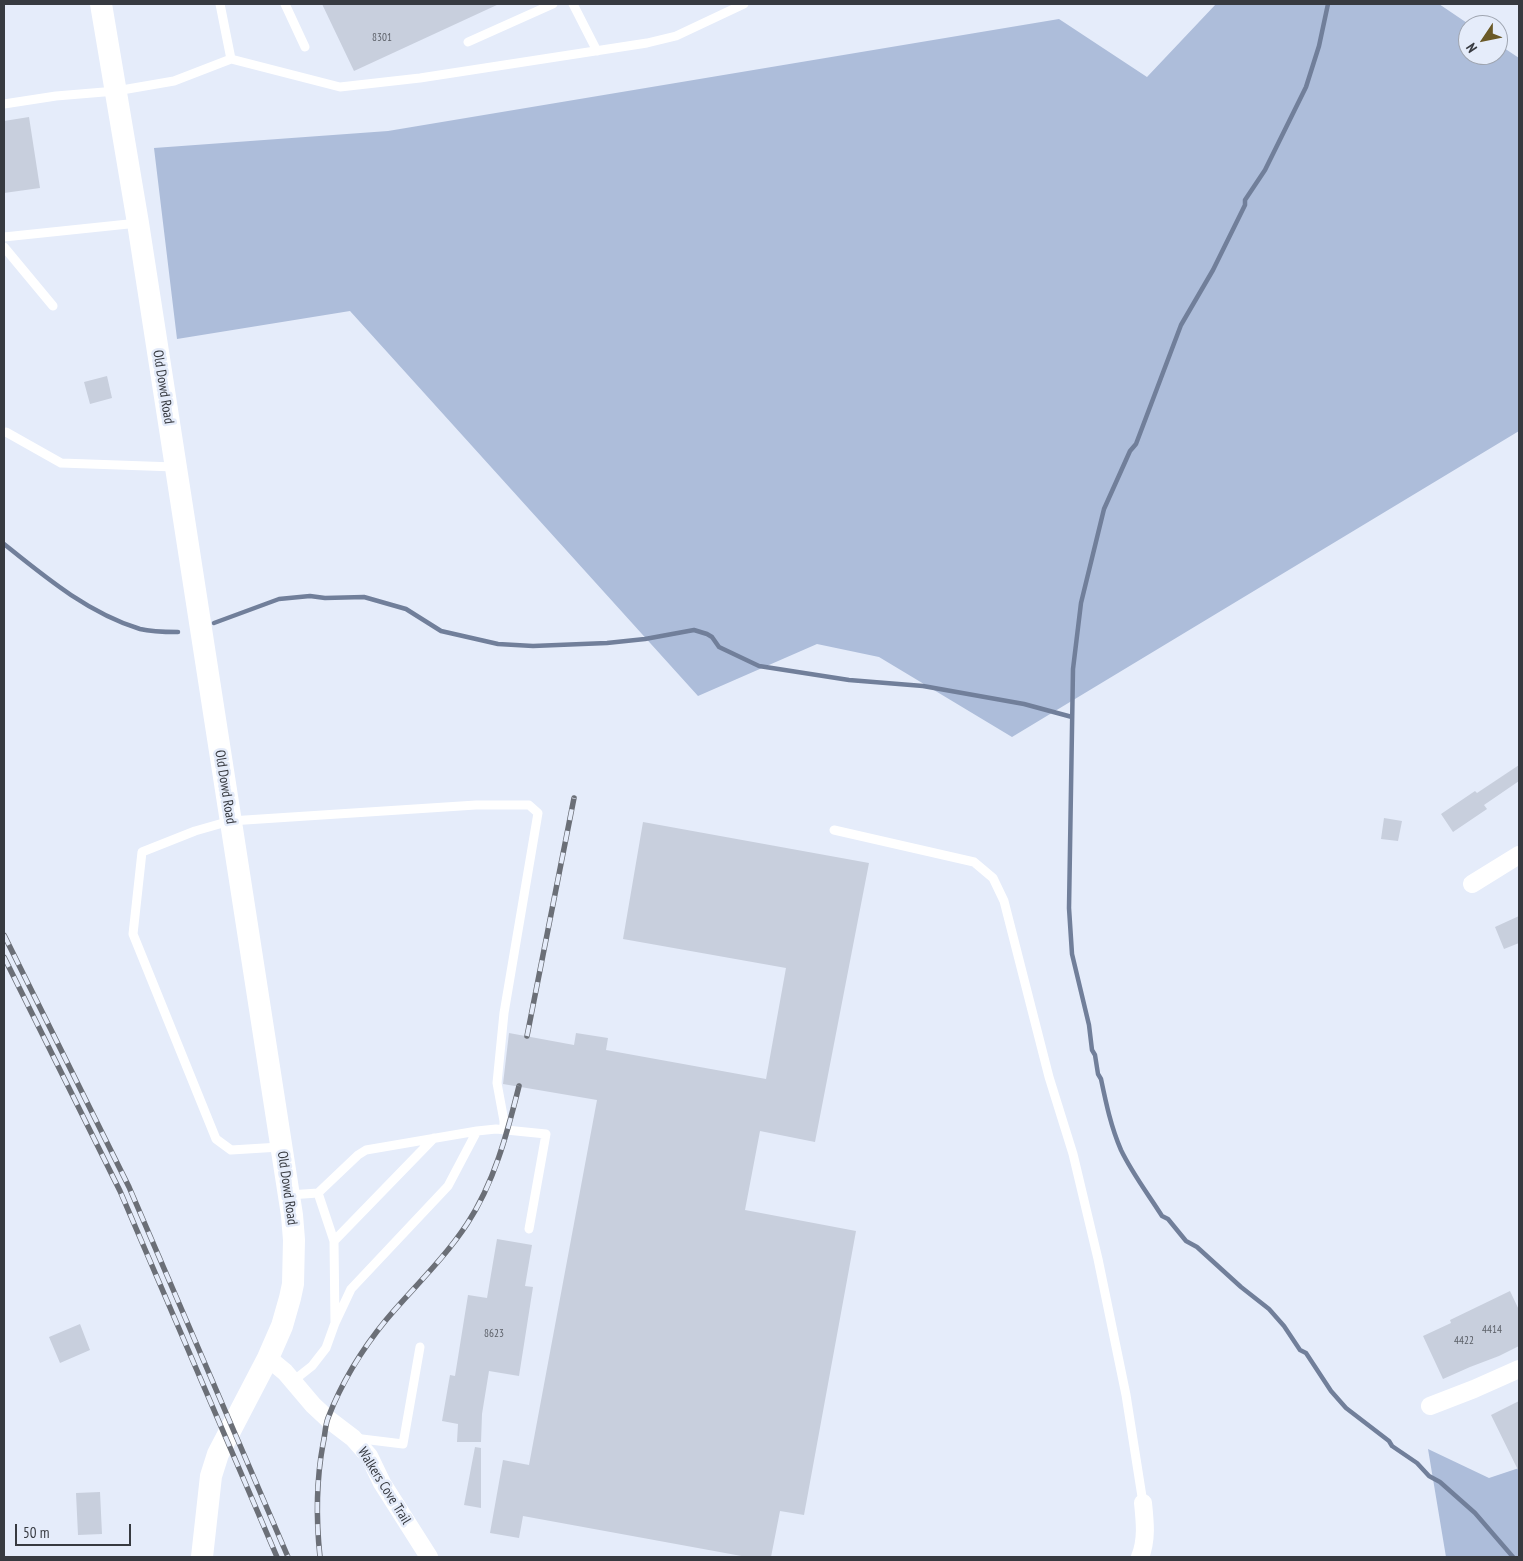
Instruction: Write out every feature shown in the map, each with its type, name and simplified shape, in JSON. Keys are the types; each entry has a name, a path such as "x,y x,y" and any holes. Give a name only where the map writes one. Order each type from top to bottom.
{"street":[{"name":"Old Dowd Road","path":"101,4 138,223 294,1240 293,1284 282,1326 268,1358 215,1462 211,1476 202,1557"},
{"path":"1472,884 1519,855"},
{"name":"Walkers Cove Trail","path":"268,1358 285,1372 313,1405 353,1438 369,1456 382,1483 429,1557"},
{"path":"1430,1406 1519,1370"},
{"path":"1143,1503 1146,1530 1144,1555"}],"lane":[{"path":"220,4 231,59"},
{"path":"285,4 305,47"},
{"path":"468,42 553,4"},
{"path":"573,4 597,51"},
{"path":"4,104 56,96 116,91 174,81 231,59 340,87 420,78 647,43 676,36 744,4"},
{"path":"4,237 138,223"},
{"path":"4,247 53,306"},
{"path":"6,432 61,463 175,467"},
{"path":"281,1147 231,1150 216,1139 133,934 142,852 195,831 230,821 476,805 529,805 538,813 504,1022 497,1083 504,1130"},
{"path":"834,830 974,862 993,878 1004,901 1049,1077 1073,1154 1098,1259 1126,1394 1143,1503"},
{"path":"288,1195 318,1193 358,1155 366,1150 477,1131 504,1130 546,1134 529,1229"},
{"path":"293,1381 312,1366 326,1348 351,1289 448,1186 477,1131"},
{"path":"334,1241 434,1138"},
{"path":"318,1193 334,1241 335,1323"},
{"path":"353,1438 403,1444 420,1347"}],"shaded area":[{"path":"1216,4 1439,4 1458,17 1458,65 1508,65 1508,51 1519,58 1519,431 1012,737 879,657 817,644 698,696 350,311 177,339 154,148 388,131 1059,19 1147,77"},
{"path":"1428,1449 1489,1478 1519,1468 1519,1557 1446,1557"}],"building":[{"path":"322,4 499,4 354,71"},
{"path":"29,117 40,188 4,193 4,121"},
{"path":"107,376 112,398 90,404 84,382"},
{"path":"1519,765 1519,781 1484,805 1487,809 1453,832 1441,814"},
{"path":"1384,818 1402,821 1398,841 1381,839"},
{"path":"643,822 869,863 815,1142 760,1131 745,1210 856,1231 804,1515 780,1511 771,1557 747,1557 523,1516 519,1538 490,1533 503,1460 529,1465 597,1100 503,1084 509,1033 574,1045 576,1033 608,1038 606,1050 766,1079 786,968 623,939"},
{"path":"1519,916 1519,943 1504,949 1495,927"},
{"path":"497,1239 532,1245 525,1286 533,1287 519,1376 489,1371 482,1414 481,1442 457,1442 458,1424 442,1421 450,1375 455,1376 468,1295 487,1298"},
{"path":"1510,1291 1519,1310 1519,1346 1443,1379 1423,1336 1451,1323 1450,1320"},
{"path":"80,1324 90,1350 60,1363 49,1337"},
{"path":"1519,1401 1519,1472 1491,1415"},
{"path":"475,1447 481,1448 481,1508 464,1505"},
{"path":"100,1492 102,1534 78,1535 76,1493"}],"waterway":[{"path":"1328,4 1319,46 1306,87 1265,170 1245,200 1245,205 1213,270 1181,325 1136,444 1130,451 1104,509 1081,603 1073,669 1069,908 1072,954 1089,1025 1092,1050 1095,1055 1098,1074 1101,1079 1114,1133 1130,1167 1162,1216 1168,1219 1186,1241 1197,1247 1241,1287 1269,1309 1284,1326 1300,1350 1306,1353 1331,1391 1346,1408 1389,1441 1392,1446 1417,1463 1429,1476 1440,1482 1475,1513 1513,1557"},
{"path":"4,544 68,593 103,614 140,629 178,632"},
{"path":"214,623 279,599 310,596 325,598 364,597 406,609 441,631 498,644 533,646 607,643 645,639 694,630 707,634 712,637 719,647 759,666 849,680 923,686 1024,704 1072,717"}],"railway":[{"path":"527,1036 574,798"},
{"path":"4,935 129,1187 288,1557"},
{"path":"4,957 120,1191 277,1557"},
{"path":"320,1557 317,1515 319,1472 326,1424 333,1405 346,1379 369,1342 467,1224 485,1192 499,1158 519,1086"}]}
